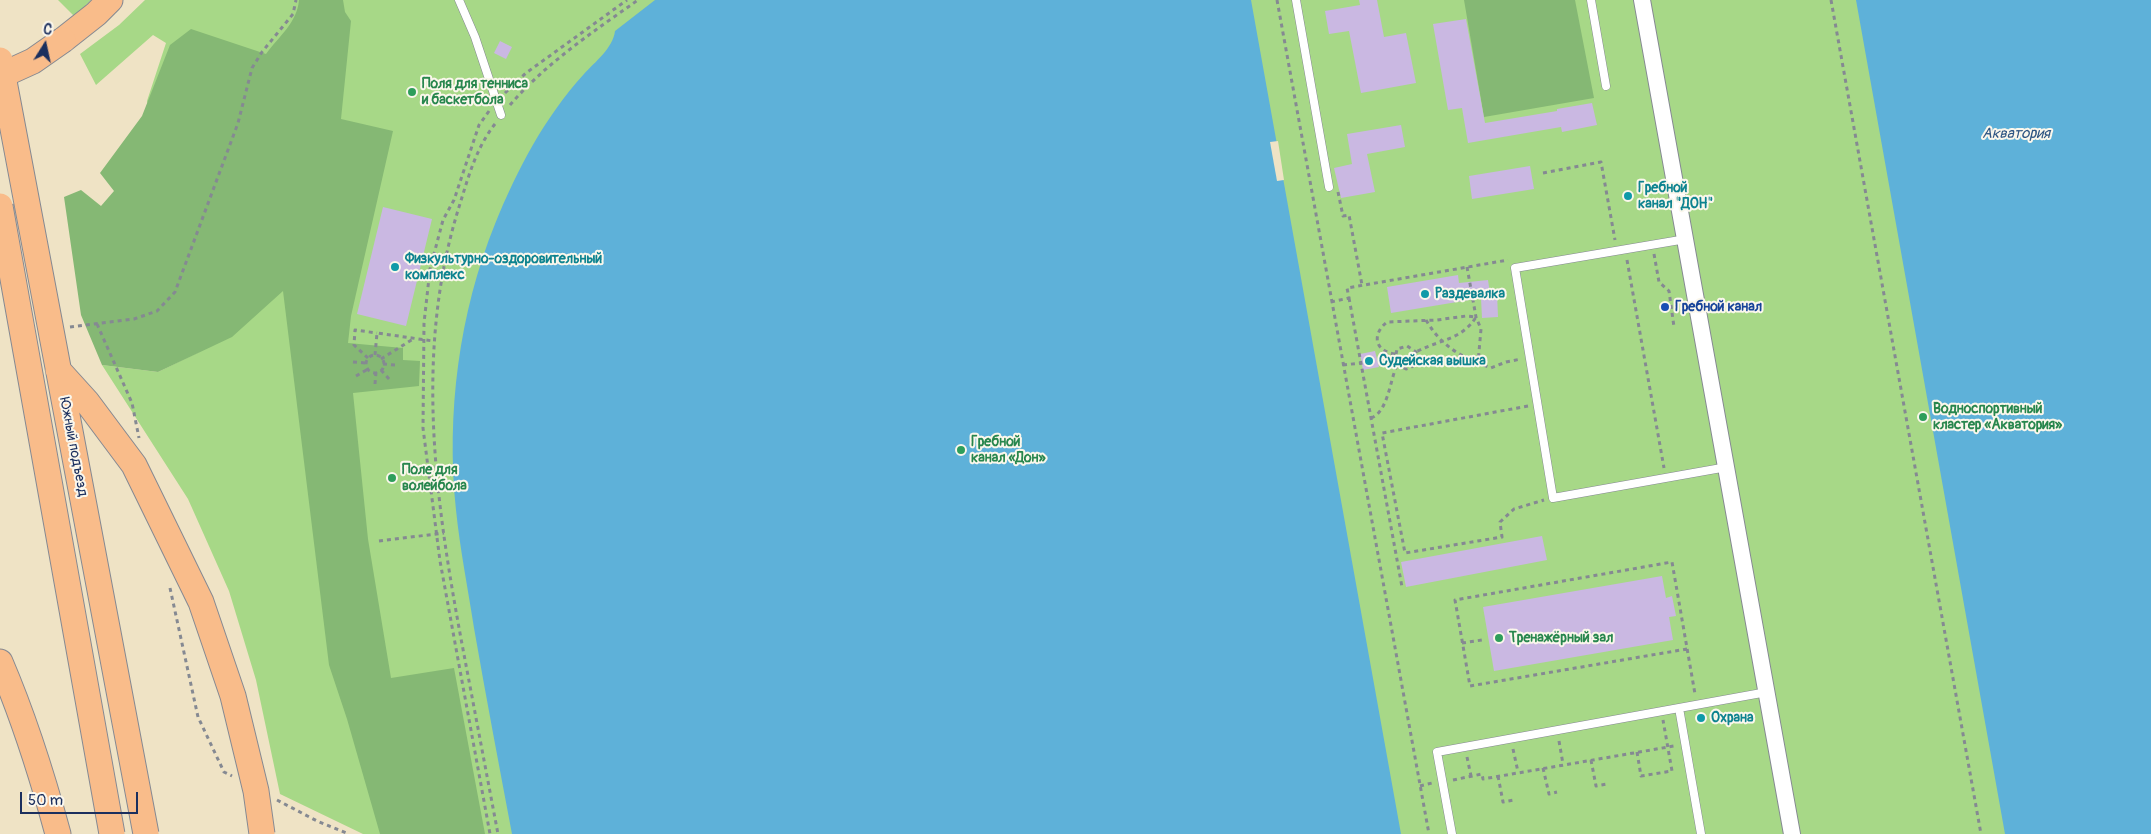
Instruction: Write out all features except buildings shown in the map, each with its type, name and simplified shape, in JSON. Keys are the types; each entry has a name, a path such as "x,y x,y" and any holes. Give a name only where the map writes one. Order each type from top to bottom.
{"main road":[{"path":"0,76 33,61 96,14 110,0"},
{"name":"Южный подъезд","path":"0,60 146,834"},
{"name":"Южный подъезд","path":"0,206 112,834"},
{"path":"0,304 87,402 138,474 201,602 233,696 256,791 262,834"},
{"path":"0,662 21,712 45,785 58,834"}],"street":[{"path":"1642,0 1792,834"}],"lane":[{"path":"459,0 475,37 501,115"},
{"path":"1296,0 1329,187"},
{"path":"1591,0 1606,86"},
{"path":"1686,239 1515,268 1553,498 1727,467"},
{"path":"1452,834 1437,752 1767,692"},
{"path":"1679,708 1701,834"}],"path":[{"path":"68,327 134,319 157,311 174,292 238,123 252,68 262,52 293,14 296,0"},
{"path":"490,834 436,534 424,428 424,340 430,269 443,220 454,200 479,125 497,101 526,73 627,0"},
{"path":"498,834 448,569 433,444 433,340 437,302 451,231 476,156 486,136 524,88 638,0"},
{"path":"1277,0 1428,834"},
{"path":"1831,0 1981,834"},
{"path":"1543,173 1601,162 1615,240"},
{"path":"1311,191 1329,187 1338,192 1343,216 1349,215 1362,285"},
{"path":"1606,242 1623,239 1666,478"},
{"path":"1653,244 1659,282 1669,291 1674,327"},
{"path":"1402,587 1347,288 1513,259"},
{"path":"1467,267 1476,317 1481,329 1478,363"},
{"path":"1331,302 1349,298"},
{"path":"1395,354 1387,353 1378,346 1377,341 1377,335 1382,326 1393,320 1476,317"},
{"path":"1416,352 1465,331 1476,317"},
{"path":"1426,320 1442,342 1458,354 1478,363 1491,368 1506,362 1522,359"},
{"path":"368,358 354,345 355,330 413,339 433,340"},
{"path":"375,355 377,333"},
{"path":"382,359 413,339"},
{"path":"1395,354 1402,346 1412,348 1416,352 1417,361 1414,365 1406,368 1397,365"},
{"path":"1379,361 1387,353"},
{"path":"1371,418 1377,416 1384,406 1391,377 1397,365 1395,354"},
{"path":"368,369 366,363 368,358 375,355"},
{"path":"368,369 376,372 381,370 382,359 375,355"},
{"path":"353,362 366,363"},
{"path":"1343,366 1361,362"},
{"path":"383,364 395,365"},
{"path":"356,376 368,369"},
{"path":"381,370 390,380"},
{"path":"375,384 376,372"},
{"path":"1538,404 1382,433 1405,554 1502,537 1500,522 1514,509 1553,498"},
{"path":"379,541 444,532"},
{"path":"1687,649 1470,686 1455,600 1672,562 1697,705"},
{"path":"1462,643 1482,640"},
{"path":"1637,752 1641,776 1672,771 1662,711"},
{"path":"1556,730 1563,764"},
{"path":"1511,738 1518,772"},
{"path":"1420,786 1482,774 1482,779 1685,744"},
{"path":"1465,747 1471,776"},
{"path":"1591,760 1596,786 1606,784"},
{"path":"1543,768 1549,794 1557,792"},
{"path":"1498,776 1503,802 1514,800"}],"green space":[{"path":"58,0 91,0 75,17"},
{"name":"Гребной канал «Дон»","path":"145,0 2151,0 2151,834 363,834 280,794 256,680 229,591 188,499 102,365 158,372 199,352 147,101 166,43 153,35 96,85 80,54 119,25"},
{"path":"299,0 343,0 345,12 351,21 341,119 393,131 351,316 348,343 403,348 403,360 420,361 419,386 353,393 368,539 391,678 454,668 485,834 380,834 347,719 329,665 283,291 232,337 158,372 102,365 81,315 64,197 81,190 101,206 114,191 100,173 142,116 170,45 191,29 266,54 287,29 295,16"},
{"path":"1464,0 1575,0 1594,98 1484,117"}],"water":[{"name":"Гребной канал «Дон»","path":"655,0 1251,0 1401,834 512,834 474,628 456,510 453,474 454,401 464,328 472,293 495,224 522,164 533,145 556,108 607,49 614,37 615,31"},
{"name":"Акватория","path":"1856,0 2151,0 2151,834 2005,834"}],"pier":[{"path":"1278,141 1284,180 1277,181 1270,142"}],"place":[{"name":"Поля для тенниса и баскетбола","path":"412,92"},
{"name":"Гребной канал \"ДОН\"","path":"1628,196"},
{"name":"Физкультурно-оздоровительный комплекс","path":"395,267"},
{"name":"Раздевалка","path":"1425,294"},
{"name":"Гребной канал","path":"1665,307"},
{"name":"Судейская вышка","path":"1369,361"},
{"name":"Водноспортивный кластер «Акватория»","path":"1923,417"},
{"name":"Гребной канал «Дон»","path":"961,450"},
{"name":"Поле для волейбола","path":"392,478"},
{"name":"Тренажёрный зал","path":"1499,638"},
{"name":"Охрана","path":"1701,718"}]}
